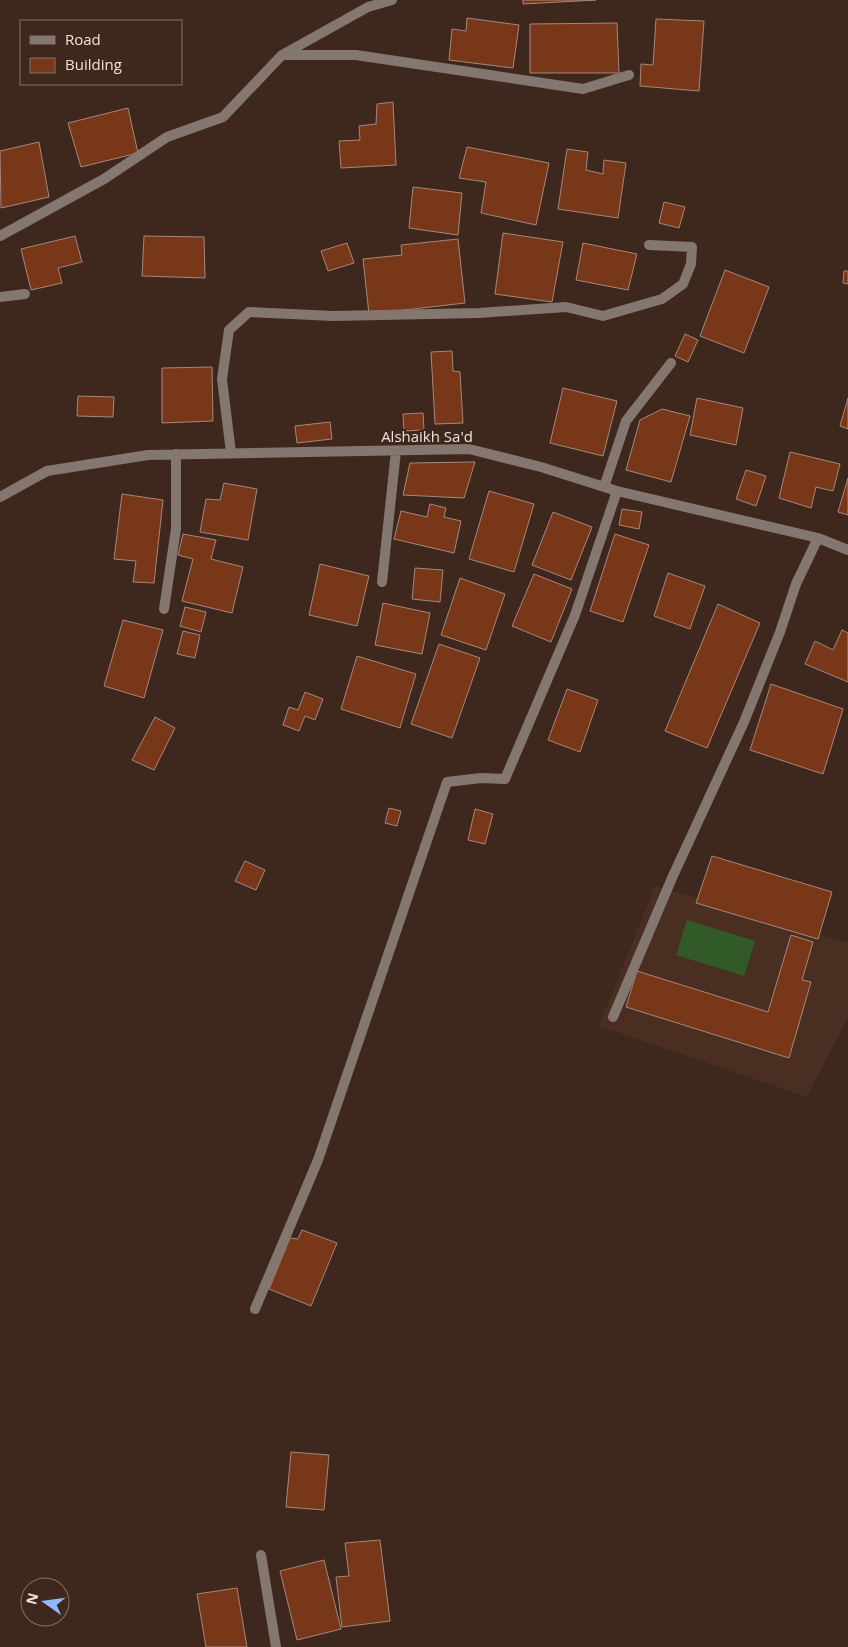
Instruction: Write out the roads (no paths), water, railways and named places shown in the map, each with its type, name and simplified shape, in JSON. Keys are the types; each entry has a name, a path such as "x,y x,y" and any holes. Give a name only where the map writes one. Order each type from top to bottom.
{"street":[{"path":"1,232 104,179 168,137 223,117 282,55 368,7 392,0"},
{"path":"282,55 356,55 583,89 629,75"},
{"path":"231,454 222,379 229,330 249,312 333,316 479,313 566,307 603,316 662,299 683,284 691,264 692,247 649,245"},
{"path":"0,297 25,294"},
{"path":"604,487 626,421 671,363"},
{"name":"Alshaikh Sa'd","path":"0,497 47,471 148,455 469,449 541,467 617,491 818,538 848,550"},
{"path":"382,582 396,451"},
{"path":"164,609 176,528 176,454"},
{"path":"255,1308 318,1160 447,782 481,778 505,779 575,615 617,491"},
{"path":"613,1017 672,878 744,722 780,632 796,584 818,538"},
{"path":"261,1555 276,1647"}]}
